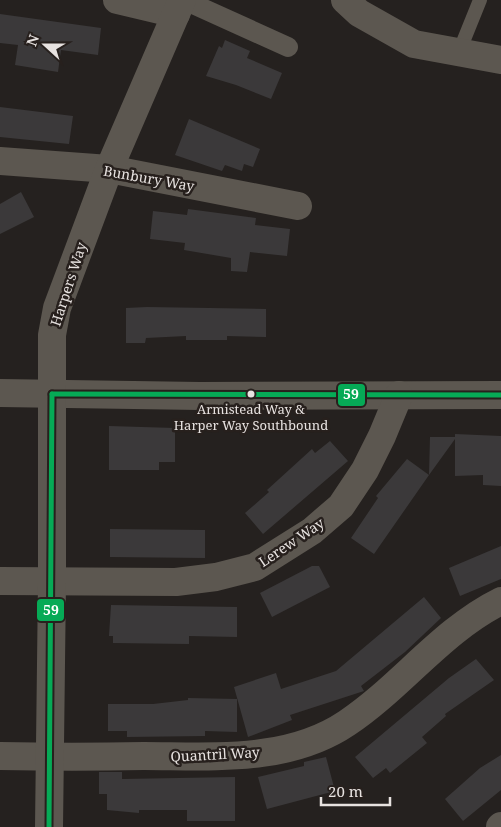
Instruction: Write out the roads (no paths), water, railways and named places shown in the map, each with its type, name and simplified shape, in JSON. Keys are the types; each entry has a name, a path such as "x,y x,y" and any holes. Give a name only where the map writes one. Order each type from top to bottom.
{"street":[{"path":"117,0 180,5 288,47"},
{"path":"345,0 359,13 414,44 501,60"},
{"name":"Harpers Way","path":"49,827 52,582 52,394 50,356 57,308 109,170 180,5"},
{"name":"Bunbury Way","path":"0,162 109,170 298,206"},
{"path":"0,393 501,395"},
{"name":"Lerew Way","path":"0,581 176,582 216,577 255,567 312,532 341,506 365,470 382,436 398,395"},
{"name":"Quantril Way","path":"0,756 235,756 302,745 346,724 447,638 483,610 501,601"}],"lane":[{"path":"459,52 480,0"}],"place":[{"name":"Armistead Way & Harper Way Southbound","path":"251,394"}]}
